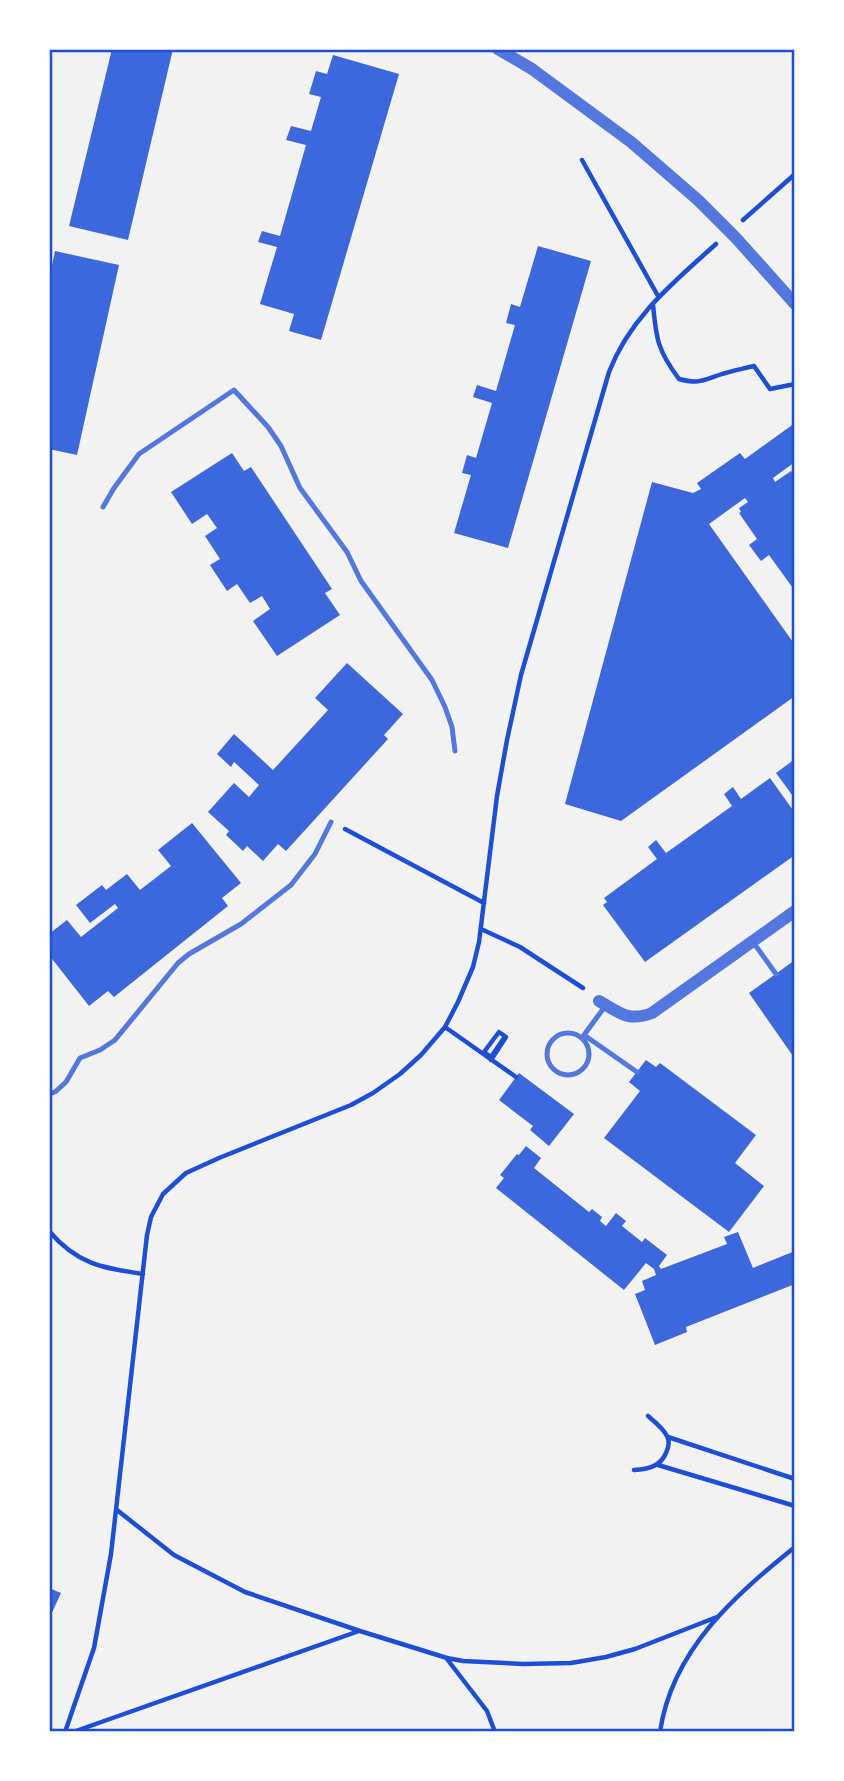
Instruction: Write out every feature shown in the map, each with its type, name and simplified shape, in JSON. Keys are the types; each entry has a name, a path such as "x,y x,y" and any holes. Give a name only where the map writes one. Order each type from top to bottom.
{"street":[{"path":"498,49 532,68 631,142 698,200 795,304"},
{"path":"603,1003 627,1017 652,1013 795,911"}],"lane":[{"path":"103,507 139,454 234,390 268,427 281,446 300,488 347,552 361,581 432,680 452,727 455,751"},
{"path":"49,1094 66,1082 80,1058 115,1040 178,963 242,924 291,885 315,854 331,822"},
{"path":"752,942 776,974"},
{"path":"584,1037 603,1003"},
{"path":"584,1037 589,1054 583,1070 568,1076 553,1069 547,1055 548,1047 560,1035 568,1033 584,1037 637,1072"}],"path":[{"path":"582,160 658,296"},
{"path":"778,189 795,174"},
{"path":"65,1732 94,1648 111,1554 151,1217 163,1194 186,1173 351,1105 373,1093 421,1055 445,1027 466,985 480,942 497,796 521,675 609,372 627,335 666,289"},
{"path":"653,302 660,350 679,379 695,383 754,366 770,388 795,384"},
{"path":"331,822 484,903"},
{"path":"481,929 520,947 603,1003"},
{"path":"445,1027 516,1077"},
{"path":"491,1060 506,1037 499,1032 485,1052 491,1057 504,1038"},
{"path":"49,1231 64,1247 85,1261 111,1269 143,1274"},
{"path":"648,1416 668,1437 795,1479"},
{"path":"658,1465 669,1445 668,1437"},
{"path":"634,1470 658,1465 795,1506"},
{"path":"117,1509 174,1555 227,1583 266,1600 447,1658 523,1664 571,1663 635,1649 717,1617"},
{"path":"660,1732 664,1708 688,1656 717,1617 746,1587 795,1547"},
{"path":"73,1732 360,1631"},
{"path":"447,1658 487,1711 495,1732"}],"building":[{"path":"112,49 173,49 128,240 69,226"},
{"path":"333,55 399,74 321,340 289,331 294,314 260,304 277,247 258,242 262,231 280,236 306,145 286,140 291,126 311,131 321,97 309,94 316,71 327,74"},
{"path":"538,246 591,261 508,548 454,533 471,475 462,473 467,455 476,458 492,403 473,397 477,385 496,391 515,325 506,323 511,304 520,307"},
{"path":"55,251 119,265 77,455 49,449 49,280"},
{"path":"795,423 795,462 773,478 775,482 791,471 795,476 795,591 769,555 761,561 749,545 757,539 739,513 739,508 748,502 745,498 709,524 795,645 795,696 621,821 565,804 652,482 693,493 701,489 697,483 740,453 745,459"},
{"path":"232,453 244,471 251,467 332,589 325,593 340,615 277,656 253,621 270,609 262,596 250,603 237,584 227,591 210,565 220,559 205,536 217,528 207,514 192,524 171,492"},
{"path":"347,663 403,714 384,735 388,739 286,851 278,844 263,861 247,846 243,851 226,835 229,831 208,812 234,783 249,797 259,785 234,762 231,767 217,754 234,734 273,770 328,710 315,698"},
{"path":"795,759 795,799 776,773"},
{"path":"770,778 795,813 795,855 645,962 603,905 607,902 604,898 657,859 648,847 656,840 666,853 732,806 724,794 733,787 741,799"},
{"path":"192,823 241,883 222,898 228,906 114,997 108,991 89,1006 49,955 49,934 67,920 81,937 118,908 115,904 90,923 76,905 102,885 106,890 127,874 140,890 171,866 158,850"},
{"path":"795,960 795,1059 749,993"},
{"path":"646,1060 656,1067 660,1063 756,1135 735,1163 764,1186 729,1232 604,1138 640,1091 629,1082"},
{"path":"519,1073 574,1114 549,1146 530,1130 533,1126 499,1100"},
{"path":"526,1146 541,1158 534,1168 589,1212 592,1209 602,1217 600,1221 606,1226 616,1213 626,1221 622,1226 642,1242 645,1238 667,1255 659,1266 661,1269 727,1244 724,1237 738,1232 753,1268 795,1251 795,1284 686,1327 687,1332 655,1345 635,1294 645,1290 642,1281 656,1275 654,1269 646,1263 624,1290 496,1188 504,1178 500,1175"},
{"path":"49,1588 61,1593 49,1619"}]}
